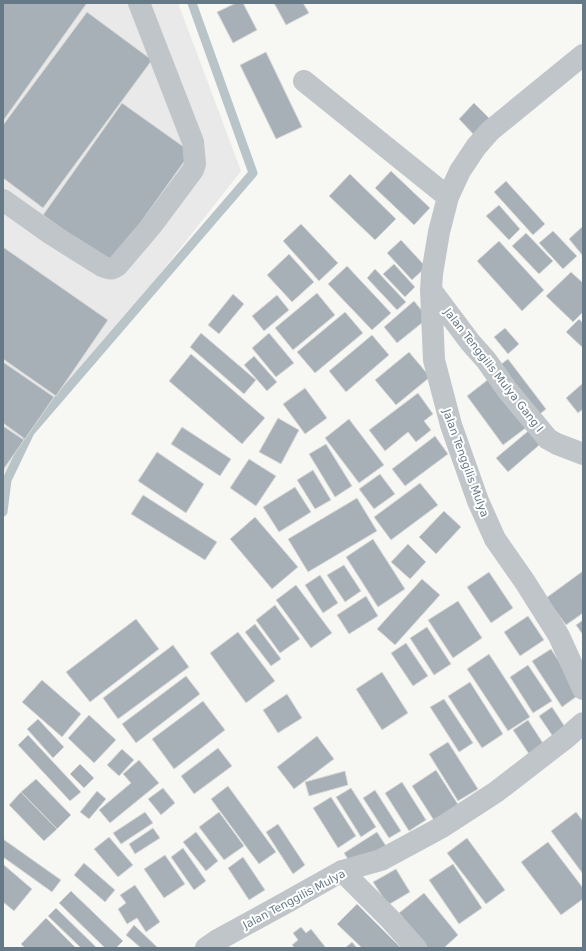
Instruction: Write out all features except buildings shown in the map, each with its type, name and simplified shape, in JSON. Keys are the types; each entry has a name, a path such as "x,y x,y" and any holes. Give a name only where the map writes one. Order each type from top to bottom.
{"street":[{"path":"3,200 51,234 102,266 114,269 152,225 193,170 193,142 138,3"},
{"name":"Jalan Tenggilis Mulya","path":"583,55 490,131 476,147 460,171 448,197 439,232 431,290 434,360 451,425 478,501 495,539 525,582 559,636 583,689"},
{"path":"304,81 448,197"},
{"name":"Jalan Tenggilis Mulya Gang I","path":"431,290 470,342 486,360 508,391 548,439 583,454"},
{"name":"Jalan Tenggilis Mulya","path":"206,948 216,941 342,872 381,860 442,827 496,792 583,723"},
{"path":"342,872 389,918 416,948"}],"shaded area":[{"path":"3,3 178,3 241,171 13,461 3,516"}],"waterway":[{"path":"3,512 7,480 30,432 253,173 192,3"}]}
